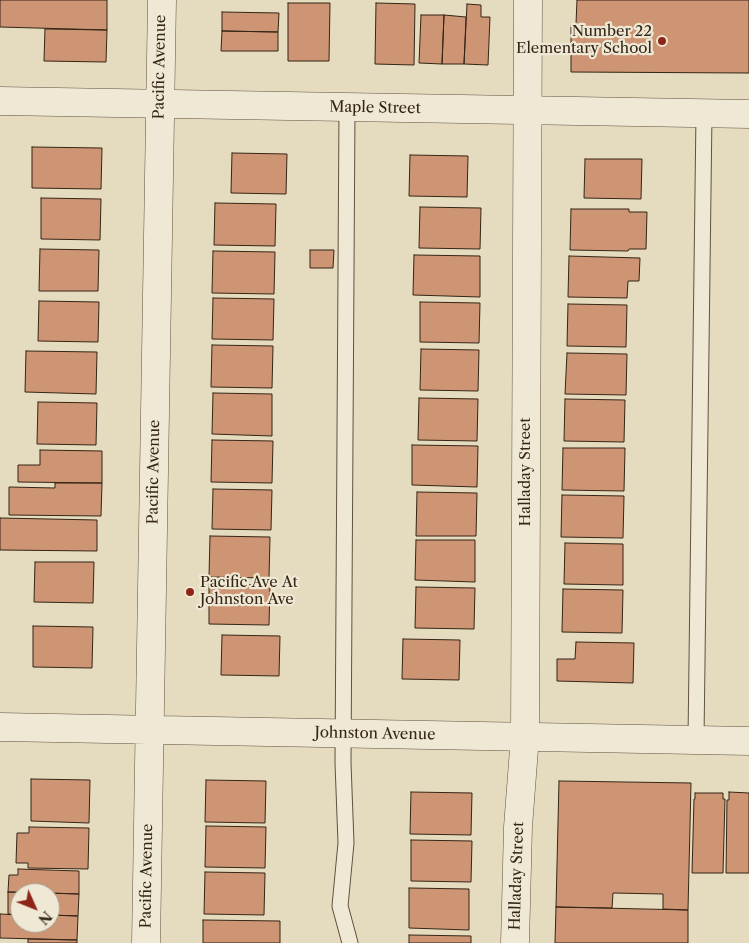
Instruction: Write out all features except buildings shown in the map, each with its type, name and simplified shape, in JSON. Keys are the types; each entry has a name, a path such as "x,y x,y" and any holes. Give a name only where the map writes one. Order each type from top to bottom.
{"street":[{"name":"Pacific Avenue","path":"146,943 162,0"},
{"name":"Halladay Street","path":"514,943 518,827 525,736 528,0"},
{"name":"Maple Street","path":"0,102 749,114"},
{"name":"Johnston Avenue","path":"0,727 749,740"}],"lane":[{"path":"347,107 343,772 346,843 340,906 350,943"},
{"path":"696,739 704,113"}],"place":[{"name":"Number 22 Elementary School","path":"662,41"},
{"name":"Pacific Ave At Johnston Ave","path":"190,592"}]}
